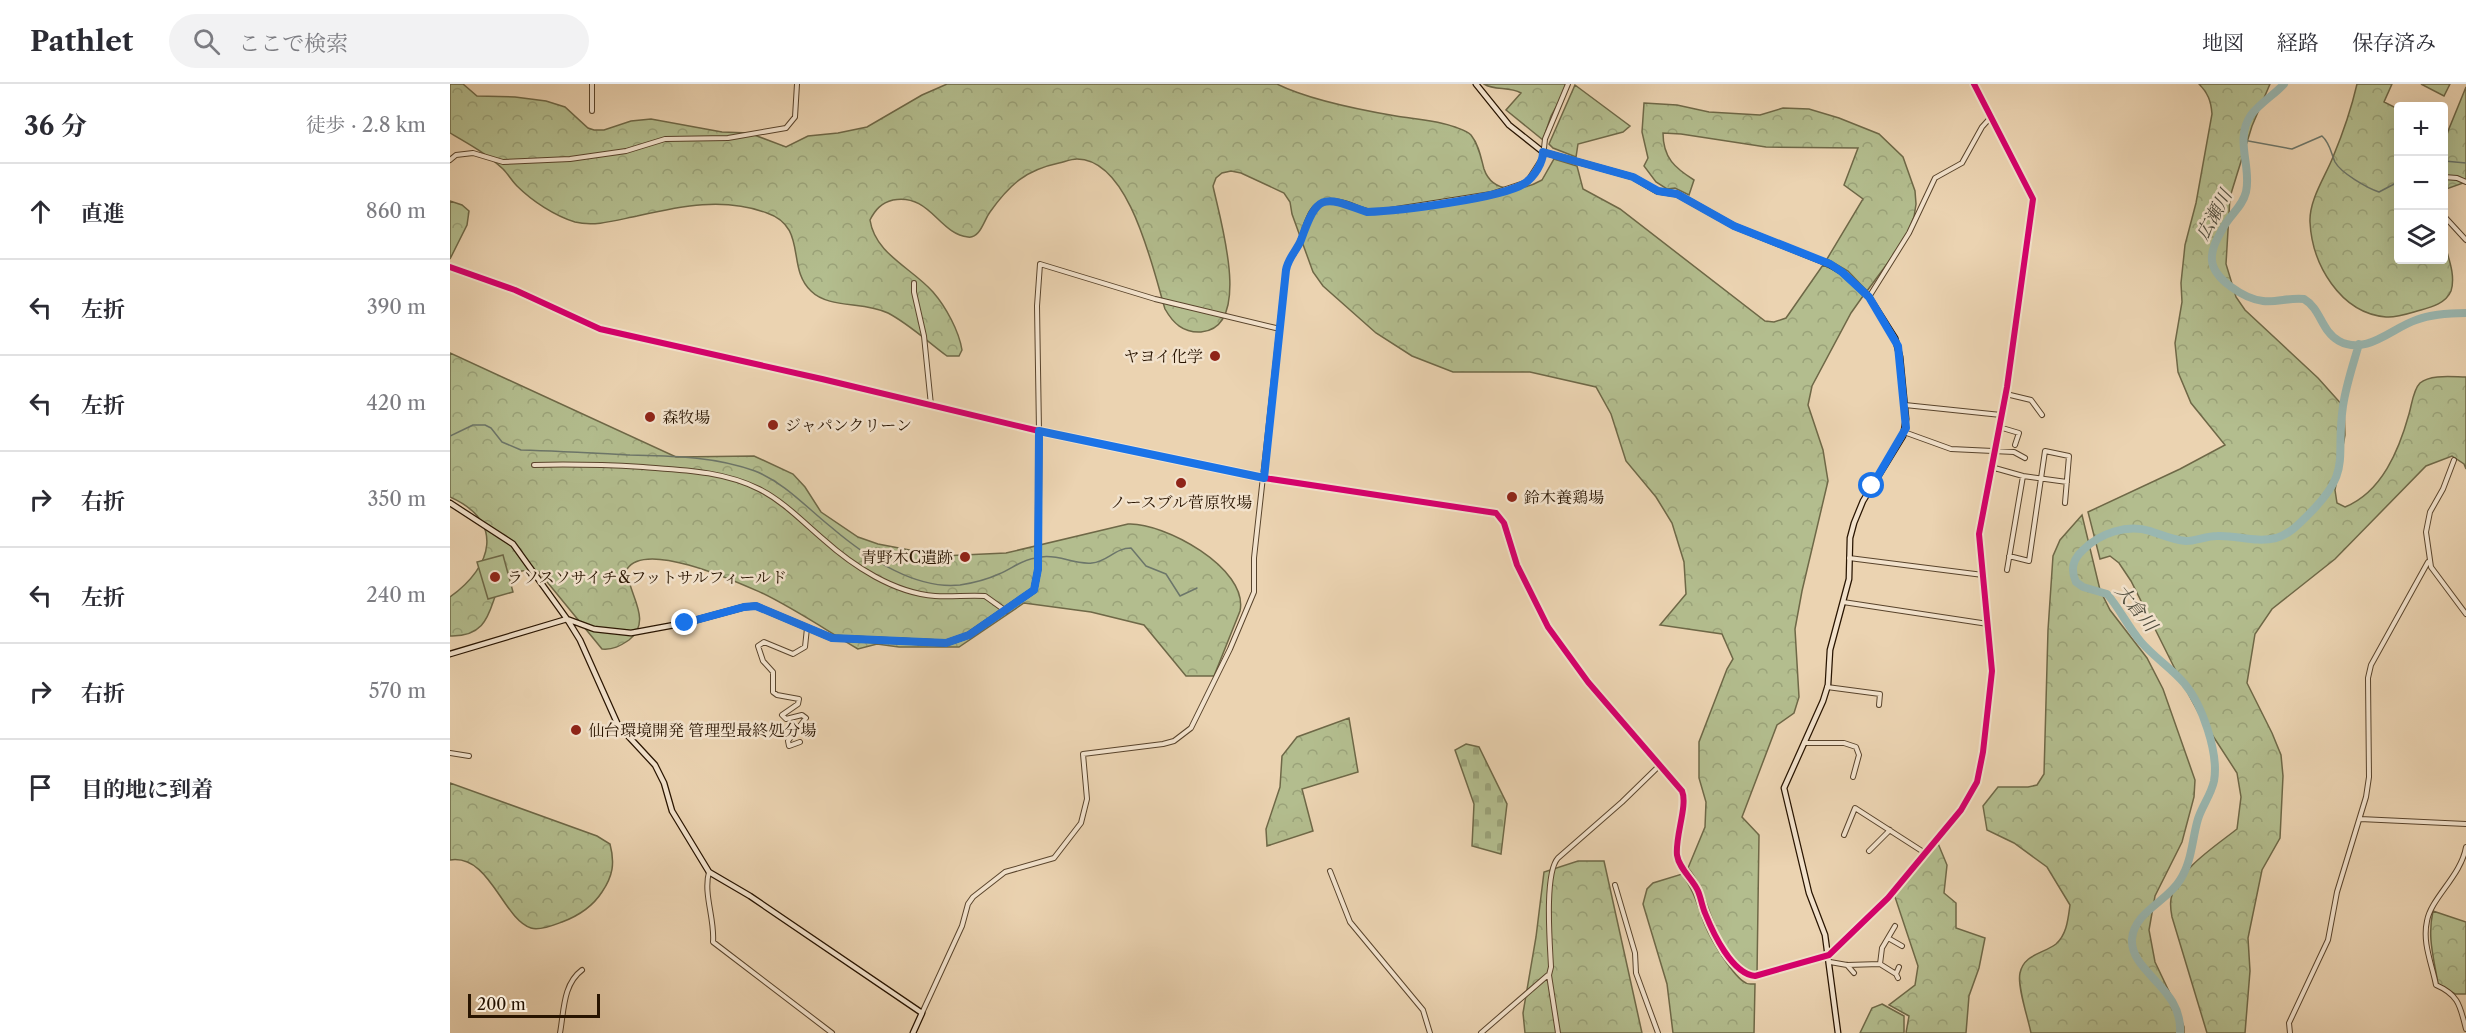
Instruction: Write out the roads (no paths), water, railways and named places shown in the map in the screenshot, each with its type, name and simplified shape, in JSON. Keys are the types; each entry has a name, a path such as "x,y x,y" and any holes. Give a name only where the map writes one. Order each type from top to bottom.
{"street":[{"path":"592,84 592,111"},
{"path":"450,160 456,155 473,153 503,162 570,159 626,151 665,140 728,138 786,128 795,117 797,84"},
{"path":"1476,84 1509,125 1543,152 1628,175 1658,191 1677,194 1734,226 1830,264 1869,297 1898,346 1905,405 1904,432 1863,501 1850,538 1849,579 1830,650 1827,687 1786,779 1784,795 1806,883 1825,935 1838,1033"},
{"path":"913,1033 953,948 968,904 973,897 1005,872 1054,858 1081,822 1087,799 1083,754 1174,741 1191,728 1230,649 1254,592 1254,558 1287,265 1298,248 1310,213 1314,208 1331,201 1349,204 1367,212 1377,212 1491,194 1527,182 1543,157 1545,139 1568,84"},
{"path":"450,267 515,290 600,329 1039,431 1264,478 1496,513 1504,523 1517,565 1548,627 1588,682 1684,795 1678,827 1679,862 1698,890 1705,913 1735,967 1743,973 1755,976 1829,955 1888,898 1961,810 1977,782 1983,752 1992,671 1979,534 2006,394 2033,199 1974,84"},
{"path":"1869,297 1919,216 1935,177 1962,163 1982,127 1992,116"},
{"path":"2448,177 2466,182"},
{"path":"2448,220 2466,240"},
{"path":"450,654 567,619 594,629 631,633 756,606 832,638 946,643 963,639 1032,594 1036,585 1039,431 1037,306 1040,264 1155,299 1280,329"},
{"path":"914,283 924,336 931,405"},
{"path":"2006,394 2031,400 2042,415"},
{"path":"1905,405 2001,415"},
{"path":"1999,427 2019,433 2015,445"},
{"path":"1904,432 1951,449 2014,452 2025,458"},
{"path":"2009,556 2029,561 2045,451 2069,456 2065,503"},
{"path":"2290,1033 2289,1023 2328,940 2337,892 2360,819 2369,777 2369,672 2387,634 2428,562 2427,525 2430,512 2443,489 2454,460"},
{"path":"534,465 576,464 687,470 731,478 758,488 777,500 841,555 893,585 933,596 985,596 1006,611"},
{"path":"1991,467 2023,476 2067,482"},
{"path":"2007,570 2023,476"},
{"path":"450,503 513,544 567,619 580,640 618,725 655,765 664,783 672,811 709,872 750,896 922,1013"},
{"path":"1849,558 1983,575"},
{"path":"2428,562 2466,614"},
{"path":"1843,602 1988,624"},
{"path":"800,742 789,746 788,741 806,717 802,715 783,718 782,715 798,704 799,699 777,695 773,692 773,672 763,661 758,646 764,642 793,654 805,648 807,628"},
{"path":"1827,687 1880,694 1879,705"},
{"path":"1804,743 1844,744 1856,747 1858,755 1853,777"},
{"path":"450,753 470,756"},
{"path":"1558,1033 1549,975 1551,967 1549,903 1555,861 1660,765"},
{"path":"1844,835 1855,808 1925,853"},
{"path":"2360,819 2466,824"},
{"path":"1869,851 1890,830"},
{"path":"2466,847 2461,863 2427,918 2425,931 2436,985 2455,997 2466,1029"},
{"path":"709,872 706,881 714,930 713,942 832,1033"},
{"path":"1330,872 1350,922 1423,1010 1430,1033"},
{"path":"1615,885 1635,953 1636,972 1658,1033"},
{"path":"1880,964 1882,948 1895,926"},
{"path":"1888,938 1902,946"},
{"path":"1830,962 1847,965 1880,964 1897,976 1899,967"},
{"path":"1847,965 1854,973"},
{"path":"560,1033 568,986 573,976 582,970"},
{"path":"1481,1033 1549,975"}],"waterway":[{"name":"広瀬川","path":"2284,84 2251,115 2246,124 2244,134 2246,192 2242,203 2225,225 2213,248 2212,260 2218,274 2231,287 2256,299 2268,301 2304,299 2314,308 2328,332 2339,341 2349,345 2369,343 2422,318 2441,314 2466,313"},
{"path":"2243,140 2292,149 2322,136 2329,145 2338,166 2361,184 2379,192 2394,184"},
{"path":"2448,161 2466,163"},
{"name":"大倉川","path":"2180,1033 2179,1017 2173,1004 2166,992 2139,962 2132,939 2139,921 2175,887 2187,866 2198,819 2214,781 2214,757 2208,729 2197,703 2184,683 2141,642 2107,594 2083,587 2076,582 2073,573 2074,564 2080,553 2090,544 2123,529 2141,529 2186,541 2217,536 2268,539 2286,534 2294,528 2323,499 2337,475 2344,398 2359,344"},
{"path":"450,436 473,425 485,425 491,428 502,442 521,450 677,457 740,466 776,482 844,538 874,559 891,569 925,582 942,585 970,583 995,576 1021,562 1036,558"},
{"path":"1041,557 1048,556 1092,563 1120,550 1131,548 1146,566 1166,574 1180,596 1197,588"}],"place":[{"name":"ヤヨイ化学","path":"1215,356"},
{"name":"森牧場","path":"650,417"},
{"name":"ジャパンクリーン","path":"773,425"},
{"name":"ノースブル菅原牧場","path":"1181,483"},
{"name":"鈴木養鶏場","path":"1512,497"},
{"name":"青野木C遺跡","path":"965,557"},
{"name":"ラソスソサイチ&フットサルフィールド","path":"495,577"},
{"name":"仙台環境開発 管理型最終処分場","path":"576,730"}]}
